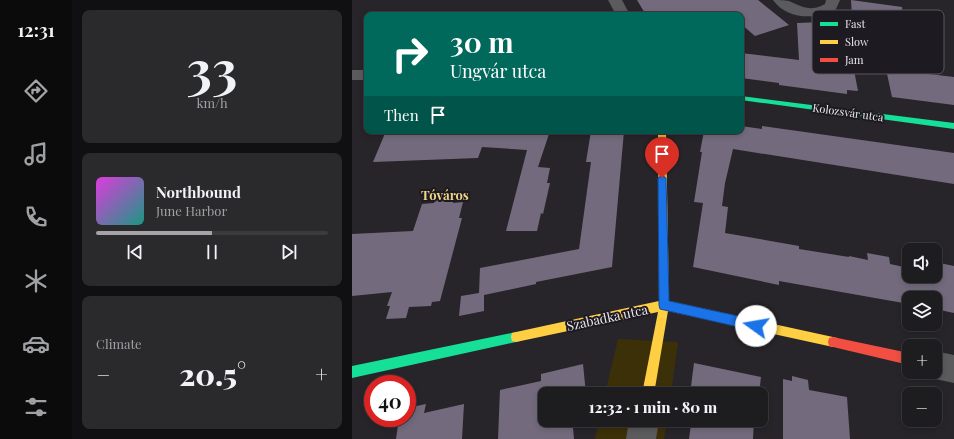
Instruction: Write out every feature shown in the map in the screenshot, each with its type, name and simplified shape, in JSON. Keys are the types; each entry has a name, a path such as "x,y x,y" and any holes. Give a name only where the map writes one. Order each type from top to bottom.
{"street":[{"path":"615,0 621,12"},
{"path":"780,0 792,8 812,12"},
{"path":"826,10 831,6 833,0"},
{"path":"352,74 364,75"},
{"name":"Kolozsvár utca","path":"744,98 954,126"},
{"path":"649,387 664,305 662,134"},
{"name":"Szabadka utca","path":"352,372 664,305 902,357"},
{"path":"942,366 954,369"},
{"path":"641,439 643,427"}],"shaded area":[{"path":"618,339 678,342 672,387 607,387"},
{"path":"598,427 666,427 664,439 595,439"}],"building":[{"path":"637,0 758,0 789,25 755,36 744,27 744,12 644,12"},
{"path":"851,0 902,7 902,10 852,10"},
{"path":"812,22 812,74 855,74 858,91 847,90 847,94 779,85 779,83 744,78 744,53 799,60 797,23"},
{"path":"887,74 928,74 954,77 954,105 892,97"},
{"path":"744,126 762,129 762,126 954,153 954,184 733,149 725,183 722,206 728,207 725,233 799,246 799,249 868,260 867,253 889,257 890,264 902,267 902,283 942,283 942,263 954,266 954,313 942,310 942,291 902,291 902,303 779,281 779,285 693,267 703,203 694,202 702,152 700,152 703,134 744,134"},
{"path":"385,134 549,134 538,167 550,168 547,183 550,183 543,214 541,213 537,231 506,231 527,150 482,147 478,158 373,162"},
{"path":"591,134 624,134 612,267 536,282 536,284 484,295 484,311 459,316 461,296 479,293 480,268 579,249 591,162 586,162"},
{"path":"454,199 453,203 463,202 459,218 462,218 440,301 432,302 431,306 409,307 406,318 386,319 390,306 387,306 392,292 352,296 352,234 413,231 422,204 434,203 435,200"},
{"path":"694,363 761,377 760,387 691,387"},
{"path":"583,364 585,387 538,387 538,427 577,427 573,428 574,439 498,439 500,390 541,381 541,374"},
{"path":"792,376 808,380 809,390 847,397 850,439 783,439 783,379 792,381"},
{"path":"426,404 424,413 464,404 462,439 396,439 398,427 416,427 416,406"},
{"path":"691,427 754,427 753,439 689,439"}],"traffic: fast":[{"path":"744,98 954,126"},
{"path":"352,372 516,337"}],"traffic: slow":[{"path":"649,387 664,305 662,134"},
{"path":"516,337 664,305 833,342"}],"traffic: jam":[{"path":"833,342 902,357"}],"district":[{"name":"Tóváros","path":"445,194"}],"route":[{"path":"662,178 664,305 756,326"}]}
